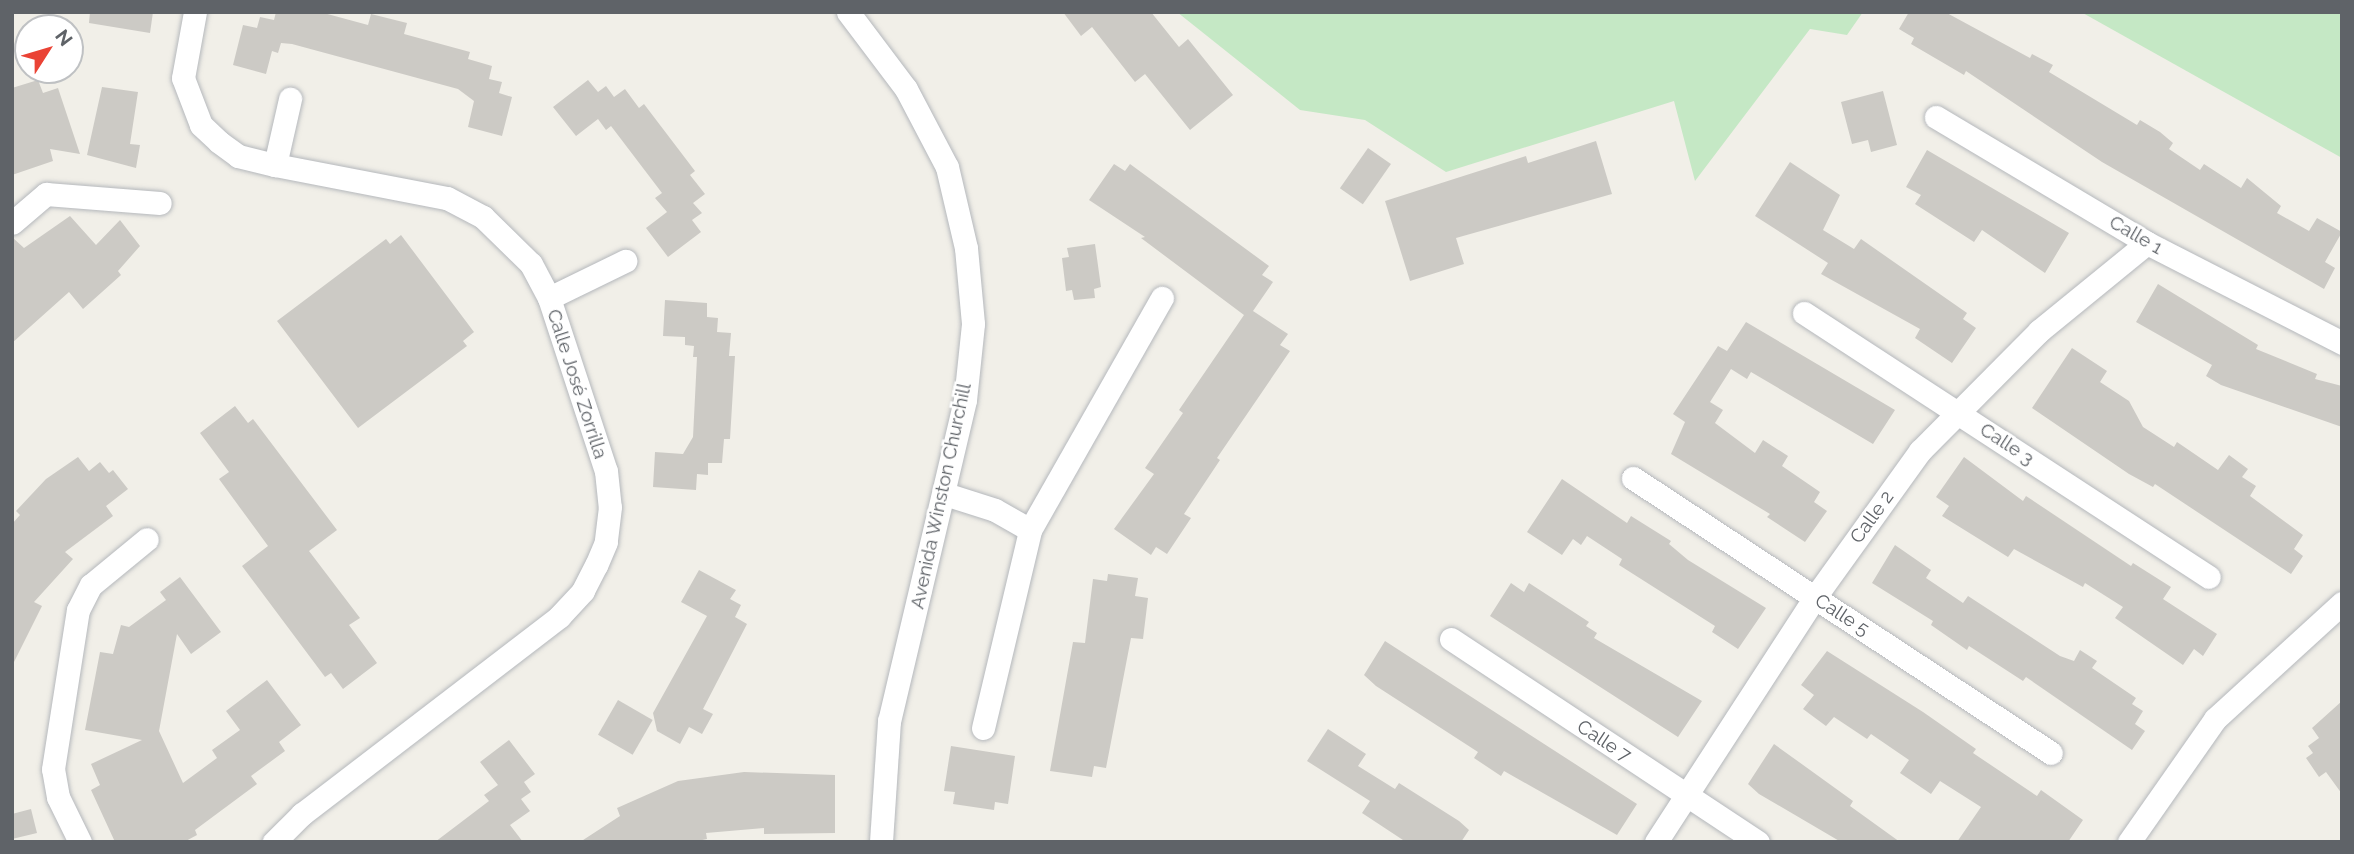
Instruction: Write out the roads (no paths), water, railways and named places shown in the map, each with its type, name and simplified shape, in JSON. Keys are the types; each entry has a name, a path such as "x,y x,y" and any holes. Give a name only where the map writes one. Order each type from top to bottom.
{"street":[{"name":"Calle José Zorrilla","path":"195,12 183,78 190,103 201,125 219,142 238,156 447,198 484,217 509,239 531,264 549,298 606,471 610,507 606,542 583,592 559,617 302,814 274,842"},
{"name":"Avenida Winston Churchill","path":"848,12 906,89 947,167 967,248 973,324 965,400 888,721 881,842"},
{"path":"275,165 290,99"},
{"name":"Calle 1","path":"1936,117 2147,243 2342,343"},
{"path":"12,223 46,194 160,203"},
{"name":"Calle 2","path":"1656,842 1815,597 1920,451 1956,410 2039,331 2147,243"},
{"path":"549,298 625,261"},
{"path":"983,728 1030,530 1162,298"},
{"name":"Calle 3","path":"1804,313 2209,577"},
{"name":"Calle 5","path":"1633,478 2051,753"},
{"path":"944,494 995,510 1030,530"},
{"path":"80,842 58,797 53,769 78,610 91,585 147,539"},
{"path":"2129,842 2215,719 2342,603"},
{"name":"Calle 7","path":"1451,639 1758,842"}]}
